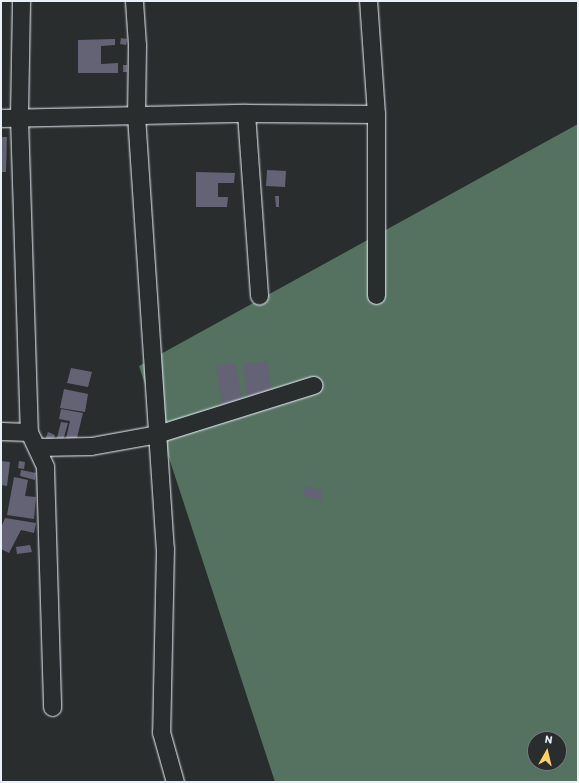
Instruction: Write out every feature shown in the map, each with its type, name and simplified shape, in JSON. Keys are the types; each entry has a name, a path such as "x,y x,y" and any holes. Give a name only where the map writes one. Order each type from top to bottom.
{"street":[{"path":"21,1 19,118 29,432 45,467 52,707"},
{"path":"134,1 137,45 136,115 165,548 161,732 176,782"},
{"path":"368,1 376,114 376,295"},
{"path":"1,118 246,113 376,114"},
{"path":"246,113 259,296"},
{"path":"37,447 91,446 157,434 313,385"},
{"path":"1,431 29,432"}],"green space":[{"path":"578,124 578,782 275,782 139,366"}],"building":[{"path":"121,38 127,39 126,45 120,44"},
{"path":"115,39 115,45 101,46 101,64 118,63 118,73 78,73 78,40"},
{"path":"123,65 127,65 127,72 123,72"},
{"path":"1,137 7,137 6,172 1,172"},
{"path":"267,170 286,171 285,187 266,186"},
{"path":"196,172 235,173 234,183 218,183 218,197 228,197 227,207 196,207"},
{"path":"275,196 279,196 279,207 276,207"},
{"path":"268,361 272,393 247,396 243,364"},
{"path":"236,363 242,402 222,405 216,366"},
{"path":"71,368 92,372 88,387 67,383"},
{"path":"64,389 88,394 85,412 60,408"},
{"path":"61,409 83,413 75,446 65,443 70,421 59,419"},
{"path":"61,422 68,423 62,444 56,442"},
{"path":"48,432 55,435 52,443 45,440"},
{"path":"1,461 10,462 7,486 1,485"},
{"path":"19,461 25,462 24,469 18,468"},
{"path":"21,470 36,473 35,480 20,476"},
{"path":"14,477 28,480 25,496 36,497 34,519 7,515"},
{"path":"306,486 323,491 321,501 303,495"},
{"path":"5,518 36,523 34,533 21,530 9,553 1,549 1,528"},
{"path":"30,545 32,552 17,554 16,547"}]}
